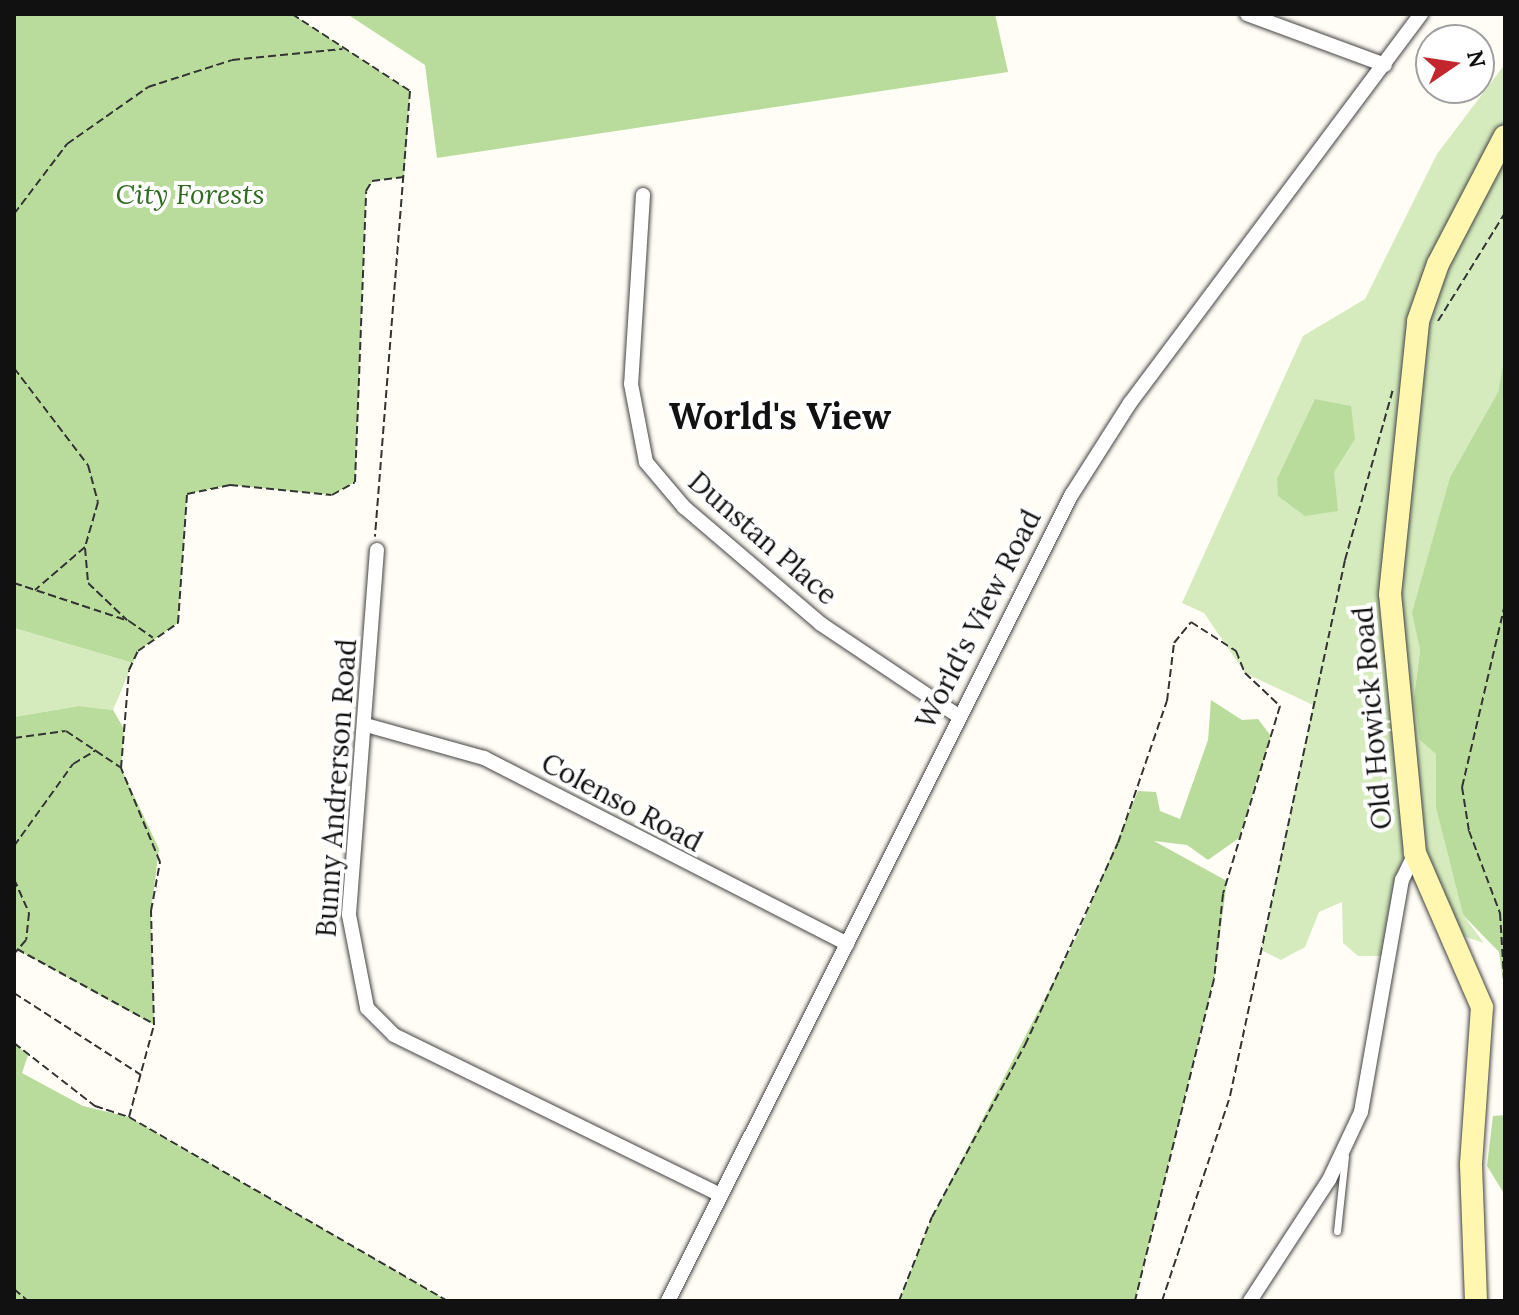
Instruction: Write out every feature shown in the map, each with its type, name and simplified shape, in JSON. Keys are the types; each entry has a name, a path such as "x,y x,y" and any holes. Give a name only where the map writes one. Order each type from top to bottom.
{"main road":[{"name":"Old Howick Road","path":"1476,1301 1471,1164 1482,1007 1415,853 1390,594 1412,380 1425,298 1505,136"}],"street":[{"path":"1247,14 1385,65"},
{"name":"World's View Road","path":"668,1301 847,944 957,715 1115,426 1421,14"},
{"name":"Dunstan Place","path":"643,195 631,384 646,462 684,507 821,624 957,715"},
{"name":"Bunny Andrerson Road","path":"377,550 350,940 359,990 376,1021 721,1195"},
{"name":"Colenso Road","path":"366,725 484,758 847,944"},
{"path":"1250,1301 1348,1143 1367,1090 1402,880 1415,853"}],"lane":[{"path":"1337,1231 1348,1143"}],"path":[{"path":"292,14 410,91 374,493 377,550"},
{"path":"14,214 67,144 148,87 232,60 344,48"},
{"path":"121,768 129,670 154,639 178,623 187,494 230,485 332,495 355,482 366,191 372,181 404,177"},
{"path":"1447,305 1505,213"},
{"path":"14,368 95,479 98,502 85,547 88,583 129,621 154,639"},
{"path":"1162,1301 1230,1096 1386,400 1412,380"},
{"path":"35,590 85,547"},
{"path":"14,583 129,621"},
{"path":"1505,604 1462,787 1500,913 1505,995"},
{"path":"899,1301 932,1217 1025,1045 1118,843 1167,701 1174,643 1191,622 1236,651 1245,673 1280,706 1223,894 1214,979 1135,1301"},
{"path":"14,738 66,731 121,768 159,849 151,911 154,1025 129,1117"},
{"path":"14,846 73,764 96,750"},
{"path":"14,879 29,913 26,940 14,954"},
{"path":"17,949 154,1025"},
{"path":"14,993 142,1075"},
{"path":"14,1043 55,1081 129,1117 448,1301"},
{"path":"14,1289 28,1301"}],"green space":[{"name":"City Forests","path":"14,14 292,14 410,91 404,177 373,181 366,191 355,482 332,495 230,485 187,494 178,623 138,651 133,663 14,628"},
{"path":"347,14 995,14 1008,72 437,158 425,65"},
{"path":"1505,64 1505,353 1498,392 1450,477 1413,613 1420,650 1414,698 1436,754 1436,808 1463,915 1484,943 1448,931 1416,854 1391,956 1358,956 1343,943 1342,902 1319,912 1305,947 1281,960 1261,950 1313,705 1245,673 1204,613 1182,603 1303,336 1365,299 1437,154 1475,104 1495,104 1495,77"},
{"path":"1505,353 1505,995 1499,952 1463,915 1436,808 1436,754 1420,740 1414,698 1420,650 1412,613 1450,477 1498,392"},
{"path":"1315,399 1351,406 1355,439 1334,472 1338,511 1305,516 1278,496 1277,479"},
{"path":"14,628 133,663 113,710 79,706 14,717"},
{"path":"1211,700 1242,720 1258,719 1271,736 1239,838 1208,860 1187,845 1154,841 1227,881 1214,979 1135,1301 899,1301 932,1217 1078,934 1138,791 1156,792 1160,811 1180,819 1208,740"},
{"path":"79,706 113,710 124,729 121,768 159,849 151,911 154,1025 14,948 14,717"},
{"path":"14,1043 28,1055 22,1073 83,1106 129,1117 448,1301 14,1301"},
{"path":"1505,1115 1505,1195 1487,1166 1493,1116"}],"district":[{"name":"World's View","path":"780,417"}]}
